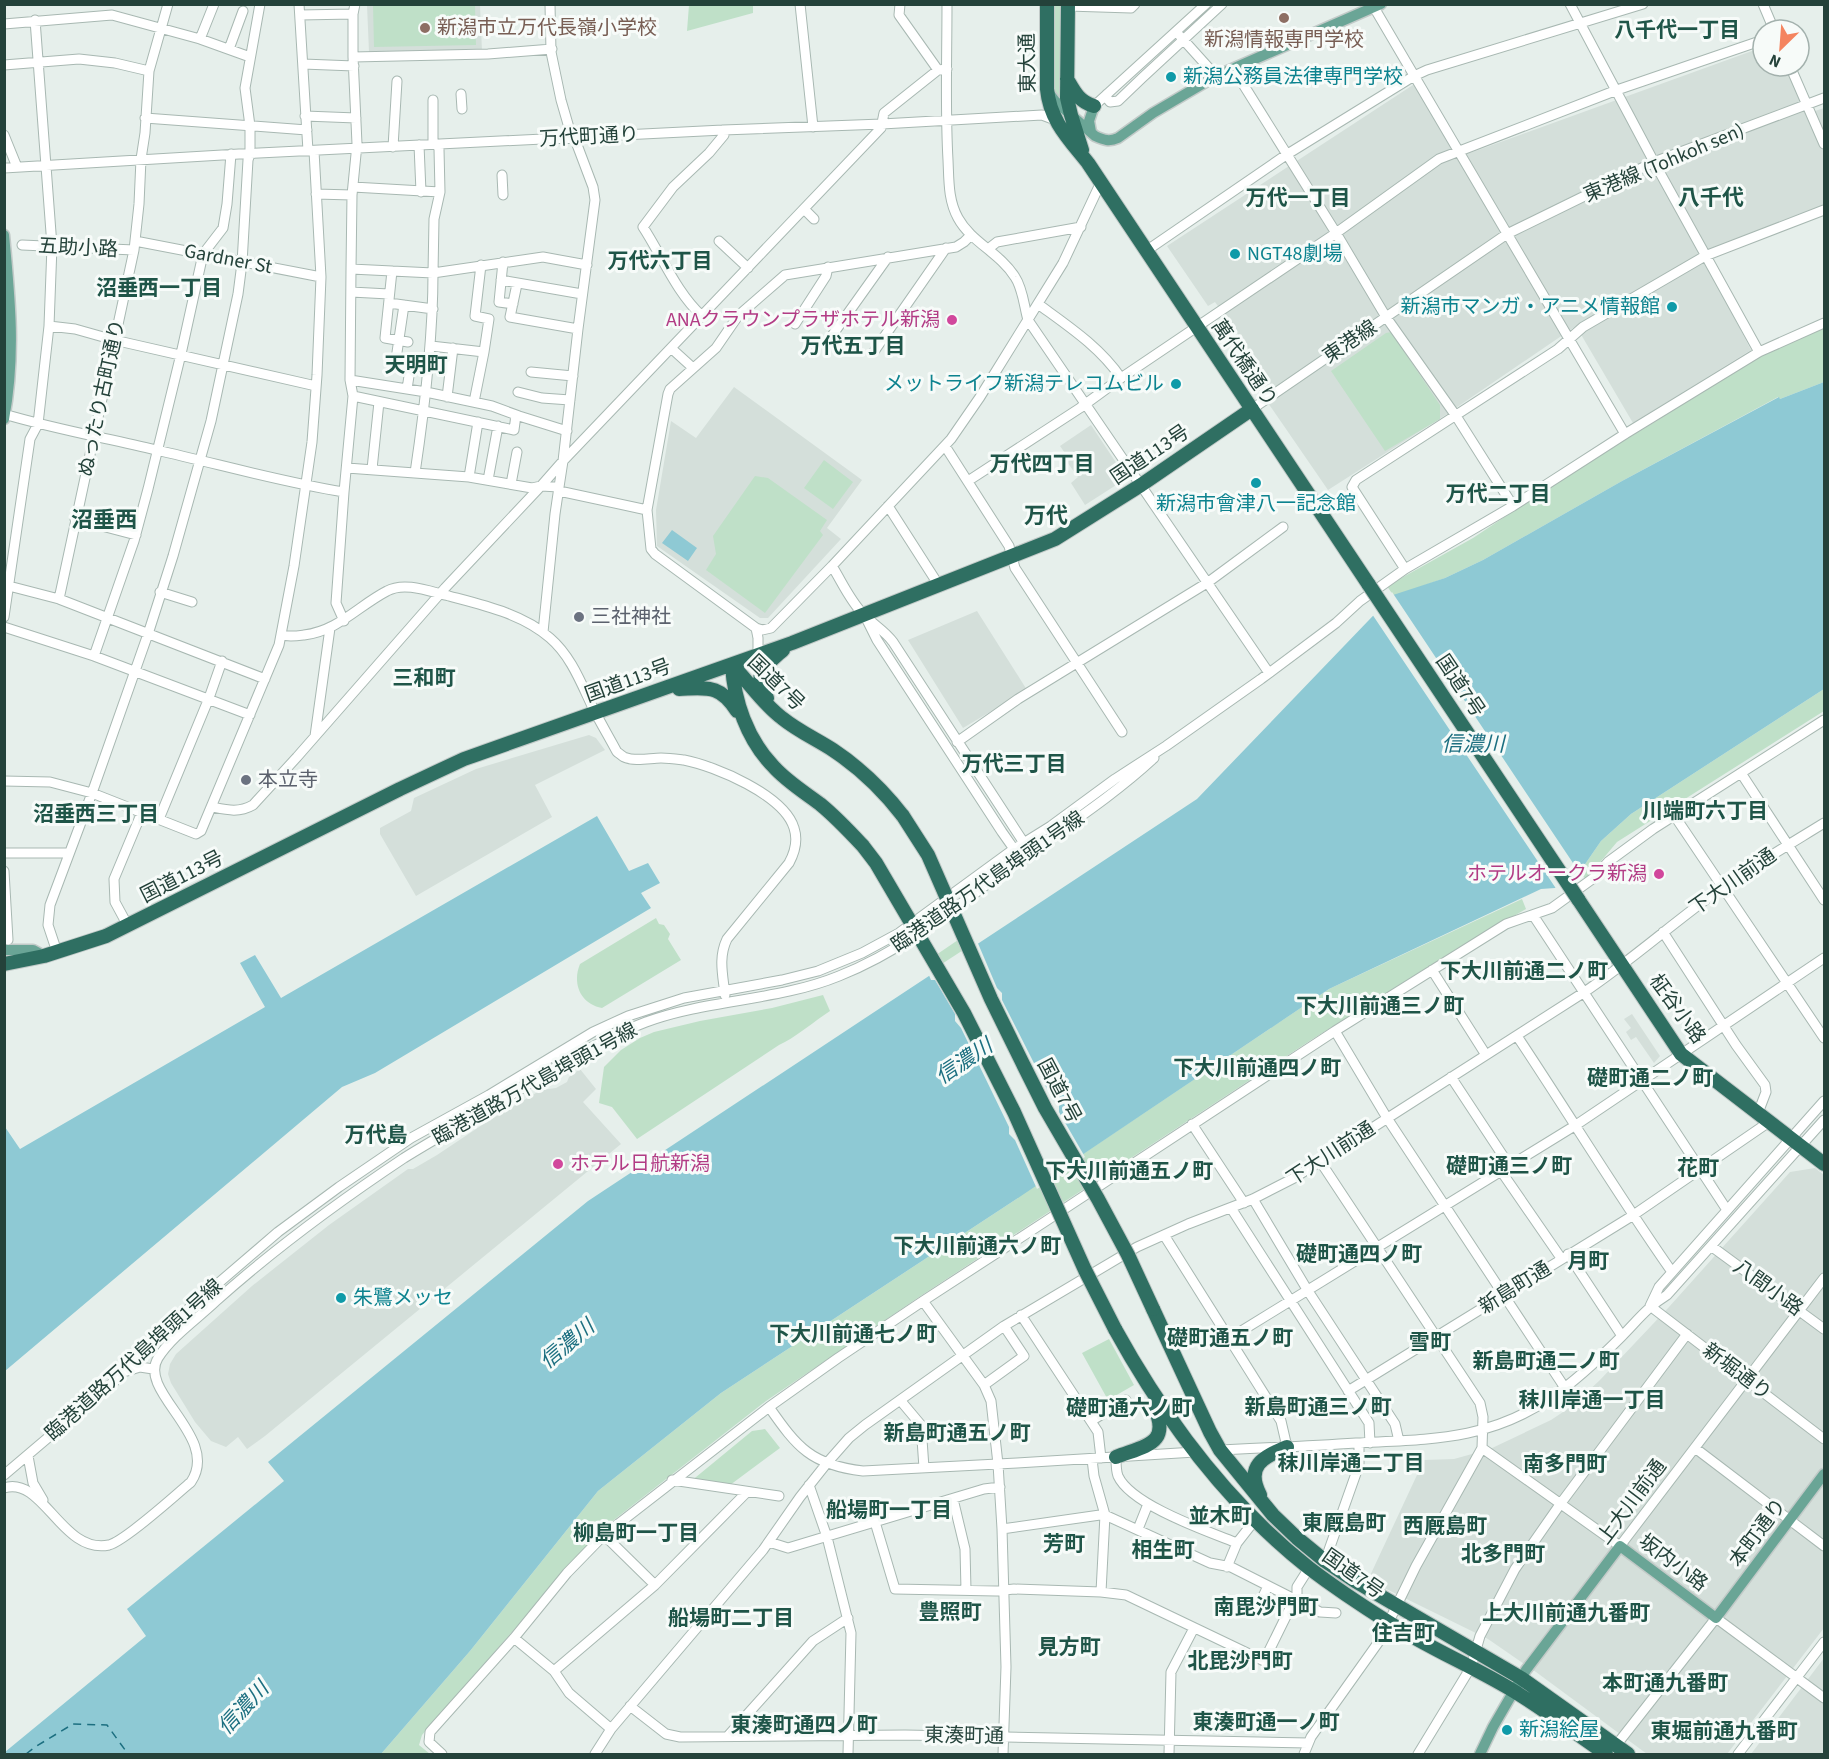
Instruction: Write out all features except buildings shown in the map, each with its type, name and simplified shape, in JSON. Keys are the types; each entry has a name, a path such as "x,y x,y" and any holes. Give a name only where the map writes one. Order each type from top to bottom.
{"highway":[{"name":"東大通","path":"1047,4 1047,89 1048,102 1054,119"},
{"name":"東大通","path":"1068,5 1066,77 1071,116"},
{"path":"1066,77 1074,93 1082,101 1094,105"},
{"name":"萬代橋通り","path":"1071,116 1088,163"},
{"name":"萬代橋通り","path":"1054,119 1101,182 1369,585"},
{"name":"国道113号","path":"4,964 91,942 128,926 453,764 792,644 1055,539 1141,485 1252,409"},
{"name":"国道7号","path":"1369,585 1578,899"},
{"path":"782,718 777,706 766,696 760,678 768,664 792,644"},
{"name":"国道7号","path":"732,665 744,676 761,699 782,718 850,762 870,778 903,816 928,855 991,999 1045,1108 1113,1227 1210,1432 1220,1450 1273,1515 1325,1561 1355,1581 1476,1651 1517,1685 1610,1751 1628,1755"},
{"name":"国道7号","path":"732,665 737,698 752,739 762,754 784,778 841,821 876,863 964,1013 1014,1112 1071,1239 1115,1329 1161,1406 1195,1452 1255,1520 1309,1568 1388,1623 1471,1667 1517,1685"},
{"path":"663,690 705,688 725,695 752,739"},
{"name":"柾谷小路","path":"1578,899 1681,1054 1824,1164"},
{"path":"1116,1457 1150,1443 1158,1436 1160,1429 1159,1419 1132,1359"},
{"path":"1273,1515 1257,1489 1254,1473 1257,1465 1265,1457 1287,1447"},
{"path":"1195,1452 1220,1450"}],"main road":[{"path":"1047,89 1051,97 1091,132 1102,140 1114,140 1153,113 1216,76 1376,5"},
{"path":"1091,132 1089,121 1094,105"},
{"path":"4,235 12,349 11,383 5,416"},
{"path":"6,945 50,954"},
{"name":"本町通り","path":"1716,1618 1824,1474"},
{"name":"坂内小路","path":"1620,1546 1716,1618"},
{"name":"上大川前通","path":"1480,1755 1517,1685 1620,1546"}],"street":[{"name":"ぬったり古町通り","path":"59,599 135,246 149,71 168,4"},
{"path":"200,39 214,4"},
{"path":"50,954 48,915 50,905 92,793 173,556 224,365 242,263 250,153 250,126 244,88 260,4"},
{"path":"4,781 50,782 92,793 196,834 201,831 212,807 265,679 281,634 294,566 312,442 316,386 321,277 316,194 307,130 299,4"},
{"path":"543,632 555,514 595,200 593,187 576,142 572,138 562,102 552,50 550,4"},
{"path":"800,4 813,127"},
{"path":"900,4 899,15 942,69"},
{"path":"947,4 942,69 950,198 958,218 971,235 1015,277 1028,320 1269,673"},
{"path":"1068,5 1131,8 1135,4"},
{"path":"1107,94 1106,97 1110,102 1118,101 1222,4"},
{"path":"1570,4 1759,352"},
{"path":"1146,251 1286,155 1414,76 1427,70 1643,4"},
{"path":"1763,4 1769,18"},
{"path":"1376,5 1414,76 1625,434"},
{"path":"1094,105 1176,32 1199,7 1210,15"},
{"path":"300,15 354,9 356,148 352,191 350,380 353,396 336,603 344,621"},
{"path":"229,49 243,11"},
{"path":"4,24 112,15 200,39 250,57"},
{"path":"4,617 6,586 30,439 38,424 49,326 52,246 35,20"},
{"path":"1176,32 1216,76"},
{"path":"968,481 1080,408 1439,159 1617,90 1751,44"},
{"path":"303,64 552,50"},
{"path":"4,65 79,59 115,63 149,71"},
{"path":"1233,68 1336,232 1386,317 1456,416 1514,506"},
{"path":"212,807 236,811 253,805 439,594 881,128 884,113 942,69"},
{"path":"1795,78 1824,144"},
{"path":"393,147 397,81"},
{"path":"1047,89 1044,103 1037,115 1050,121 1063,132"},
{"path":"461,94 462,109"},
{"name":"東港線 (Tohkoh sen)","path":"1507,234 1654,162 1824,98"},
{"path":"415,473 431,346 434,219 440,192 439,150 435,144 433,100"},
{"name":"万代町通り","path":"4,168 250,153 1037,115 1054,119"},
{"path":"306,116 356,118"},
{"path":"145,118 307,130"},
{"path":"1054,119 1072,131 1079,142"},
{"path":"702,316 695,310 678,285 643,227 673,187 709,153 724,135 723,130"},
{"path":"4,135 17,167"},
{"path":"419,145 421,192"},
{"path":"94,656 136,535 159,450 204,254 223,228 228,204 231,154"},
{"path":"502,175 503,195"},
{"path":"971,235 956,247 888,256 785,275 738,316 716,348 670,389 668,394 647,510 651,549 655,554 756,628 762,630 771,628 945,446 980,397 1063,263 1101,182"},
{"path":"316,194 352,191 440,192"},
{"path":"804,208 814,219"},
{"path":"1405,569 1352,488 1356,480 1558,349 1583,327 1705,256 1824,210"},
{"path":"988,249 998,242 1081,227"},
{"name":"東港線","path":"1252,409 1507,234"},
{"path":"719,241 748,268"},
{"name":"五助小路","path":"22,245 135,246"},
{"name":"Gardner St","path":"135,246 204,254 321,277"},
{"path":"875,350 946,248"},
{"path":"831,337 888,256"},
{"path":"351,269 433,273 543,257 586,265"},
{"path":"502,262 499,302 513,304"},
{"path":"474,402 489,320 476,316 481,265"},
{"path":"795,324 826,276 828,267"},
{"path":"392,271 386,338 404,341"},
{"path":"501,280 582,294"},
{"path":"517,284 510,317 578,329"},
{"path":"351,292 389,298 404,305 433,309"},
{"path":"1038,304 1099,352 1121,378"},
{"path":"404,305 404,341 396,359 411,363 407,389"},
{"name":"臨港道路万代島埠頭1号線","path":"4,1475 122,1373 166,1328 278,1232 398,1147 615,1021 671,1001 804,975 868,951 903,930 1014,849 1051,826 1115,779 1166,747 1269,673 1336,623 1360,601 1405,569 1514,506 1625,434 1759,352 1824,323"},
{"path":"49,326 75,329 316,386"},
{"path":"431,346 483,352"},
{"path":"447,397 453,348"},
{"path":"671,348 693,368"},
{"path":"531,372 573,376"},
{"path":"350,380 426,392 498,407 567,431"},
{"path":"518,392 542,398 570,400"},
{"path":"353,396 514,430 516,415"},
{"path":"372,469 379,402"},
{"path":"5,416 306,486 345,492"},
{"path":"469,477 478,422"},
{"path":"488,480 498,426"},
{"path":"945,446 1009,546 1015,568 1122,732"},
{"path":"512,484 518,452"},
{"path":"348,468 469,477 532,488 541,486 647,510"},
{"path":"888,506 938,584"},
{"path":"75,519 136,535"},
{"path":"957,742 1018,699 1208,583 1283,526"},
{"path":"832,566 877,640 1014,849 1026,856"},
{"path":"6,586 59,599 265,679"},
{"path":"281,634 292,636 317,634 344,621 388,590 399,586 439,594 504,613 543,632 556,643 569,660 617,752 624,757 674,759 702,764 739,780 769,798 782,809 794,827 795,848 789,863 724,945 721,963 726,1003"},
{"path":"160,592 192,602"},
{"path":"864,616 888,635 1024,843 1026,856"},
{"path":"4,627 135,670 250,715"},
{"path":"315,736 330,628"},
{"path":"756,628 758,655"},
{"path":"159,819 222,661"},
{"path":"442,1755 429,1742 430,1732 514,1638 567,1573 604,1535 769,1407 923,1301 1335,1030 1506,924 1552,908 1595,877 1608,862 1674,815 1824,720"},
{"name":"臨港道路万代島埠頭1号線","path":"4,1488 16,1486 30,1492 74,1536 84,1541 110,1545 127,1535 191,1482 198,1466 195,1446 158,1385 153,1369 156,1362 166,1347 235,1284 301,1231 346,1197 405,1158 602,1041 665,1016 820,983 838,977 900,946 1115,790 1143,769 1166,747"},
{"path":"1741,773 1824,900"},
{"path":"128,926 115,902 114,879 142,812"},
{"path":"1674,815 1824,1038"},
{"name":"下大川前通","path":"595,1755 611,1729 769,1542 809,1485 849,1438 1021,1315 1137,1247 1254,1199 1320,1161 1583,993 1622,966 1723,887 1824,823"},
{"path":"4,853 69,853"},
{"path":"4,871 6,945"},
{"path":"1533,915 1727,1210"},
{"path":"1663,932 1765,1085 1764,1117"},
{"path":"1230,1338 1576,1125 1824,958"},
{"path":"1432,970 1486,1055"},
{"path":"1335,1030 1387,1118 1565,1388"},
{"path":"1517,1036 1576,1125 1632,1216 1672,1272"},
{"path":"1451,1077 1505,1168 1622,1336"},
{"path":"1220,1450 1443,1439 1482,1431 1517,1417 1550,1399 1591,1366 1650,1306 1667,1295 1711,1246 1796,1142 1824,1101"},
{"name":"新島町通","path":"1348,1391 1632,1216 1700,1170 1764,1117"},
{"path":"1650,1306 1659,1287 1727,1210 1796,1142 1824,1120"},
{"path":"1192,1124 1244,1203"},
{"path":"1304,1755 1308,1743 1380,1640 1416,1566 1482,1448 1480,1403 1320,1161"},
{"path":"1254,1199 1308,1291 1395,1424 1399,1442"},
{"path":"1231,1208 1369,1423 1370,1443"},
{"path":"1164,1235 1281,1422 1287,1447"},
{"name":"八間小路","path":"1711,1246 1824,1329"},
{"name":"上大川前通","path":"1620,1546 1824,1278"},
{"path":"923,1301 984,1385 992,1401 1002,1529 1006,1667 1004,1755"},
{"name":"新堀通り","path":"1650,1306 1824,1439"},
{"path":"1021,1315 1098,1432 1100,1439 1094,1476 1105,1515 1101,1592"},
{"path":"984,1385 1024,1356 1004,1326"},
{"path":"1418,1755 1471,1667 1480,1636 1515,1569 1561,1503 1687,1334"},
{"path":"122,1373 140,1367 153,1369"},
{"path":"900,1400 921,1425 924,1468"},
{"path":"1091,1420 1126,1400"},
{"path":"769,1407 794,1440 811,1456 844,1468 863,1471 1195,1452"},
{"path":"1325,1561 1359,1465 1359,1443"},
{"name":"坂内小路","path":"1482,1448 1620,1546"},
{"path":"1695,1448 1824,1546"},
{"path":"28,1456 33,1483 52,1515"},
{"path":"1116,1457 1118,1477 1128,1489 1148,1504 1237,1543"},
{"path":"672,1480 779,1496"},
{"path":"809,1485 827,1537 851,1633 848,1755"},
{"path":"769,1542 788,1548 984,1489 1000,1487"},
{"path":"554,1671 655,1585 747,1492"},
{"path":"953,1499 965,1549 966,1590"},
{"path":"1138,1529 1148,1504"},
{"path":"1002,1529 1105,1515 1210,1563 1227,1567 1320,1612 1336,1613"},
{"path":"1227,1567 1237,1543 1255,1520"},
{"path":"875,1522 895,1590 1101,1592 1126,1595 1264,1661 1294,1599 1297,1587 1309,1568"},
{"path":"604,1535 655,1585"},
{"path":"1257,1610 1268,1586"},
{"path":"727,1737 813,1641 848,1618"},
{"name":"坂内小路","path":"1716,1618 1824,1698"},
{"name":"本町通り","path":"1610,1751 1716,1618"},
{"path":"1169,1755 1172,1672 1194,1628"},
{"path":"514,1638 554,1671 569,1693 611,1729"},
{"path":"1738,1755 1824,1642"},
{"name":"東湊町通","path":"630,1706 660,1731 670,1736 848,1735 1308,1743"}],"shaded area":[{"name":"新潟市立万代長嶺小学校","path":"367,5 480,5 482,51 369,52"},
{"path":"1751,51 1751,78 1792,78 1806,114 1824,108 1824,207 1701,254 1751,350 1633,423 1576,326 1447,414 1328,490 1257,387 1270,379 1215,302 1208,306 1167,246 1416,83 1459,157"},
{"path":"734,387 862,480 827,528 841,539 768,618 760,618 657,546 656,510 671,421 696,438"},
{"path":"1091,425 1125,476 1124,480 1085,505 1071,483 1078,477 1064,458 1067,456 1060,446"},
{"path":"977,611 1027,690 963,728 908,640"},
{"path":"589,735 596,738 605,750 535,785 552,817 416,896 380,834 380,828 411,811 414,798 476,769"},
{"path":"1632,1014 1660,1056 1654,1063 1636,1037 1631,1040 1626,1032 1631,1028 1624,1019"},
{"name":"朱鷺メッセ","path":"580,1069 596,1089 583,1102 621,1144 265,1436 247,1449 238,1437 226,1447 211,1441 195,1422 171,1383 168,1374 170,1364 176,1354 252,1286 329,1225 408,1169 413,1169 437,1155 541,1090 556,1088 567,1082 569,1077"},
{"path":"1815,1168 1824,1175 1824,1628 1727,1754 1647,1754 1488,1639 1368,1580 1424,1460 1454,1459 1490,1449 1551,1420 1572,1406 1600,1380 1669,1307 1790,1172"},
{"path":"1824,1658 1824,1754 1751,1754"}],"green space":[{"name":"新潟市立万代長嶺小学校","path":"373,5 475,5 476,45 374,47"},
{"path":"689,5 753,5 753,13 687,31"},
{"path":"1055,5 1062,5 1062,95 1057,95 1054,89"},
{"path":"1824,327 1824,382 1780,399 1778,397 1622,481 1483,560 1445,578 1397,595 1393,595 1387,586 1473,538 1581,466 1751,360"},
{"path":"1391,332 1440,405 1440,419 1385,451 1331,371 1386,333"},
{"path":"824,460 853,482 833,509 804,488"},
{"path":"755,476 768,478 827,520 820,531 823,535 765,613 706,570 716,554 713,536"},
{"path":"1824,689 1824,711 1617,842 1586,879 1579,873 1601,841 1631,814"},
{"path":"1522,899 1526,909 1463,945 1311,1040 919,1297 766,1401 601,1530 422,1735 419,1745 430,1754 381,1754 470,1651 598,1491 721,1393 1018,1198 936,955 958,940 1071,1162 1329,989"},
{"path":"656,918 670,934 668,939 681,960 602,1008 588,1002 580,992 578,985 580,964"},
{"path":"823,995 830,1011 637,1139 612,1107 599,1103 604,1067 621,1050 640,1038 654,1032 700,1021 772,1008"},
{"path":"1109,1339 1134,1385 1108,1400 1082,1353"},
{"path":"765,1429 780,1448 726,1488 690,1482 752,1431"}],"water":[{"name":"信濃川","path":"1824,382 1824,689 1631,814 1601,841 1579,873 1555,888 1541,889 1329,989 1018,1198 721,1393 598,1491 470,1651 381,1754 5,1754 146,1636 127,1609 284,1481 268,1462 588,1201 1197,799 1393,595 1445,578 1483,560 1622,481 1779,397 1780,399"},
{"path":"672,530 697,548 688,561 662,543"},
{"path":"597,816 629,871 648,863 660,883 641,893 651,908 375,1073 342,1087 5,1371 5,1127 20,1149 265,1007 240,963 255,955 281,998"}],"pier":[{"path":"1392,592 1581,875 1557,890 1372,614"},
{"path":"977,941 997,988 1002,993 1002,1000 1052,1099 1059,1105 1059,1112 1085,1157 1037,1189 1015,1140 1009,1134 1009,1127 961,1028 955,1021 955,1014 935,980 931,980 928,973"}],"ferry route":[{"path":"26,1754 73,1724 107,1725 128,1754"}],"place":[{"name":"新潟情報専門学校","path":"1284,18"},
{"name":"新潟市立万代長嶺小学校","path":"425,28"},
{"name":"新潟公務員法律専門学校","path":"1171,77"},
{"name":"NGT48劇場","path":"1235,254"},
{"name":"新潟市マンガ・アニメ情報館","path":"1672,307"},
{"name":"ANAクラウンプラザホテル新潟","path":"952,320"},
{"name":"メットライフ新潟テレコムビル","path":"1176,384"},
{"name":"新潟市會津八一記念館","path":"1256,483"},
{"name":"三社神社","path":"579,617"},
{"name":"本立寺","path":"246,780"},
{"name":"ホテルオークラ新潟","path":"1659,874"},
{"name":"ホテル日航新潟","path":"558,1164"},
{"name":"朱鷺メッセ","path":"341,1298"},
{"name":"新潟絵屋","path":"1507,1730"}],"district":[{"name":"八千代一丁目","path":"1677,30"},
{"name":"万代一丁目","path":"1298,198"},
{"name":"八千代","path":"1711,198"},
{"name":"万代六丁目","path":"660,261"},
{"name":"沼垂西一丁目","path":"159,288"},
{"name":"万代五丁目","path":"853,346"},
{"name":"天明町","path":"416,365"},
{"name":"万代四丁目","path":"1042,464"},
{"name":"万代二丁目","path":"1498,494"},
{"name":"万代","path":"1046,516"},
{"name":"沼垂西","path":"104,520"},
{"name":"三和町","path":"424,678"},
{"name":"万代三丁目","path":"1014,764"},
{"name":"川端町六丁目","path":"1705,811"},
{"name":"沼垂西三丁目","path":"96,814"},
{"name":"下大川前通二ノ町","path":"1524,971"},
{"name":"下大川前通三ノ町","path":"1380,1006"},
{"name":"下大川前通四ノ町","path":"1257,1068"},
{"name":"礎町通二ノ町","path":"1650,1078"},
{"name":"万代島","path":"376,1135"},
{"name":"礎町通三ノ町","path":"1509,1166"},
{"name":"花町","path":"1698,1168"},
{"name":"下大川前通五ノ町","path":"1129,1171"},
{"name":"下大川前通六ノ町","path":"977,1246"},
{"name":"礎町通四ノ町","path":"1359,1254"},
{"name":"月町","path":"1588,1261"},
{"name":"下大川前通七ノ町","path":"853,1334"},
{"name":"礎町通五ノ町","path":"1230,1338"},
{"name":"雪町","path":"1430,1342"},
{"name":"新島町通二ノ町","path":"1546,1361"},
{"name":"秣川岸通一丁目","path":"1592,1400"},
{"name":"新島町通三ノ町","path":"1318,1407"},
{"name":"礎町通六ノ町","path":"1129,1408"},
{"name":"新島町通五ノ町","path":"957,1433"},
{"name":"秣川岸通二丁目","path":"1351,1463"},
{"name":"南多門町","path":"1565,1464"},
{"name":"船場町一丁目","path":"889,1510"},
{"name":"並木町","path":"1220,1516"},
{"name":"東厩島町","path":"1344,1523"},
{"name":"西厩島町","path":"1445,1526"},
{"name":"柳島町一丁目","path":"636,1533"},
{"name":"芳町","path":"1064,1544"},
{"name":"相生町","path":"1163,1550"},
{"name":"北多門町","path":"1503,1554"},
{"name":"南毘沙門町","path":"1266,1607"},
{"name":"豊照町","path":"950,1612"},
{"name":"上大川前通九番町","path":"1566,1613"},
{"name":"船場町二丁目","path":"731,1618"},
{"name":"住吉町","path":"1403,1633"},
{"name":"見方町","path":"1069,1647"},
{"name":"北毘沙門町","path":"1240,1661"},
{"name":"本町通九番町","path":"1665,1683"},
{"name":"東湊町通一ノ町","path":"1266,1722"},
{"name":"東湊町通四ノ町","path":"804,1725"},
{"name":"東堀前通九番町","path":"1724,1731"}]}
